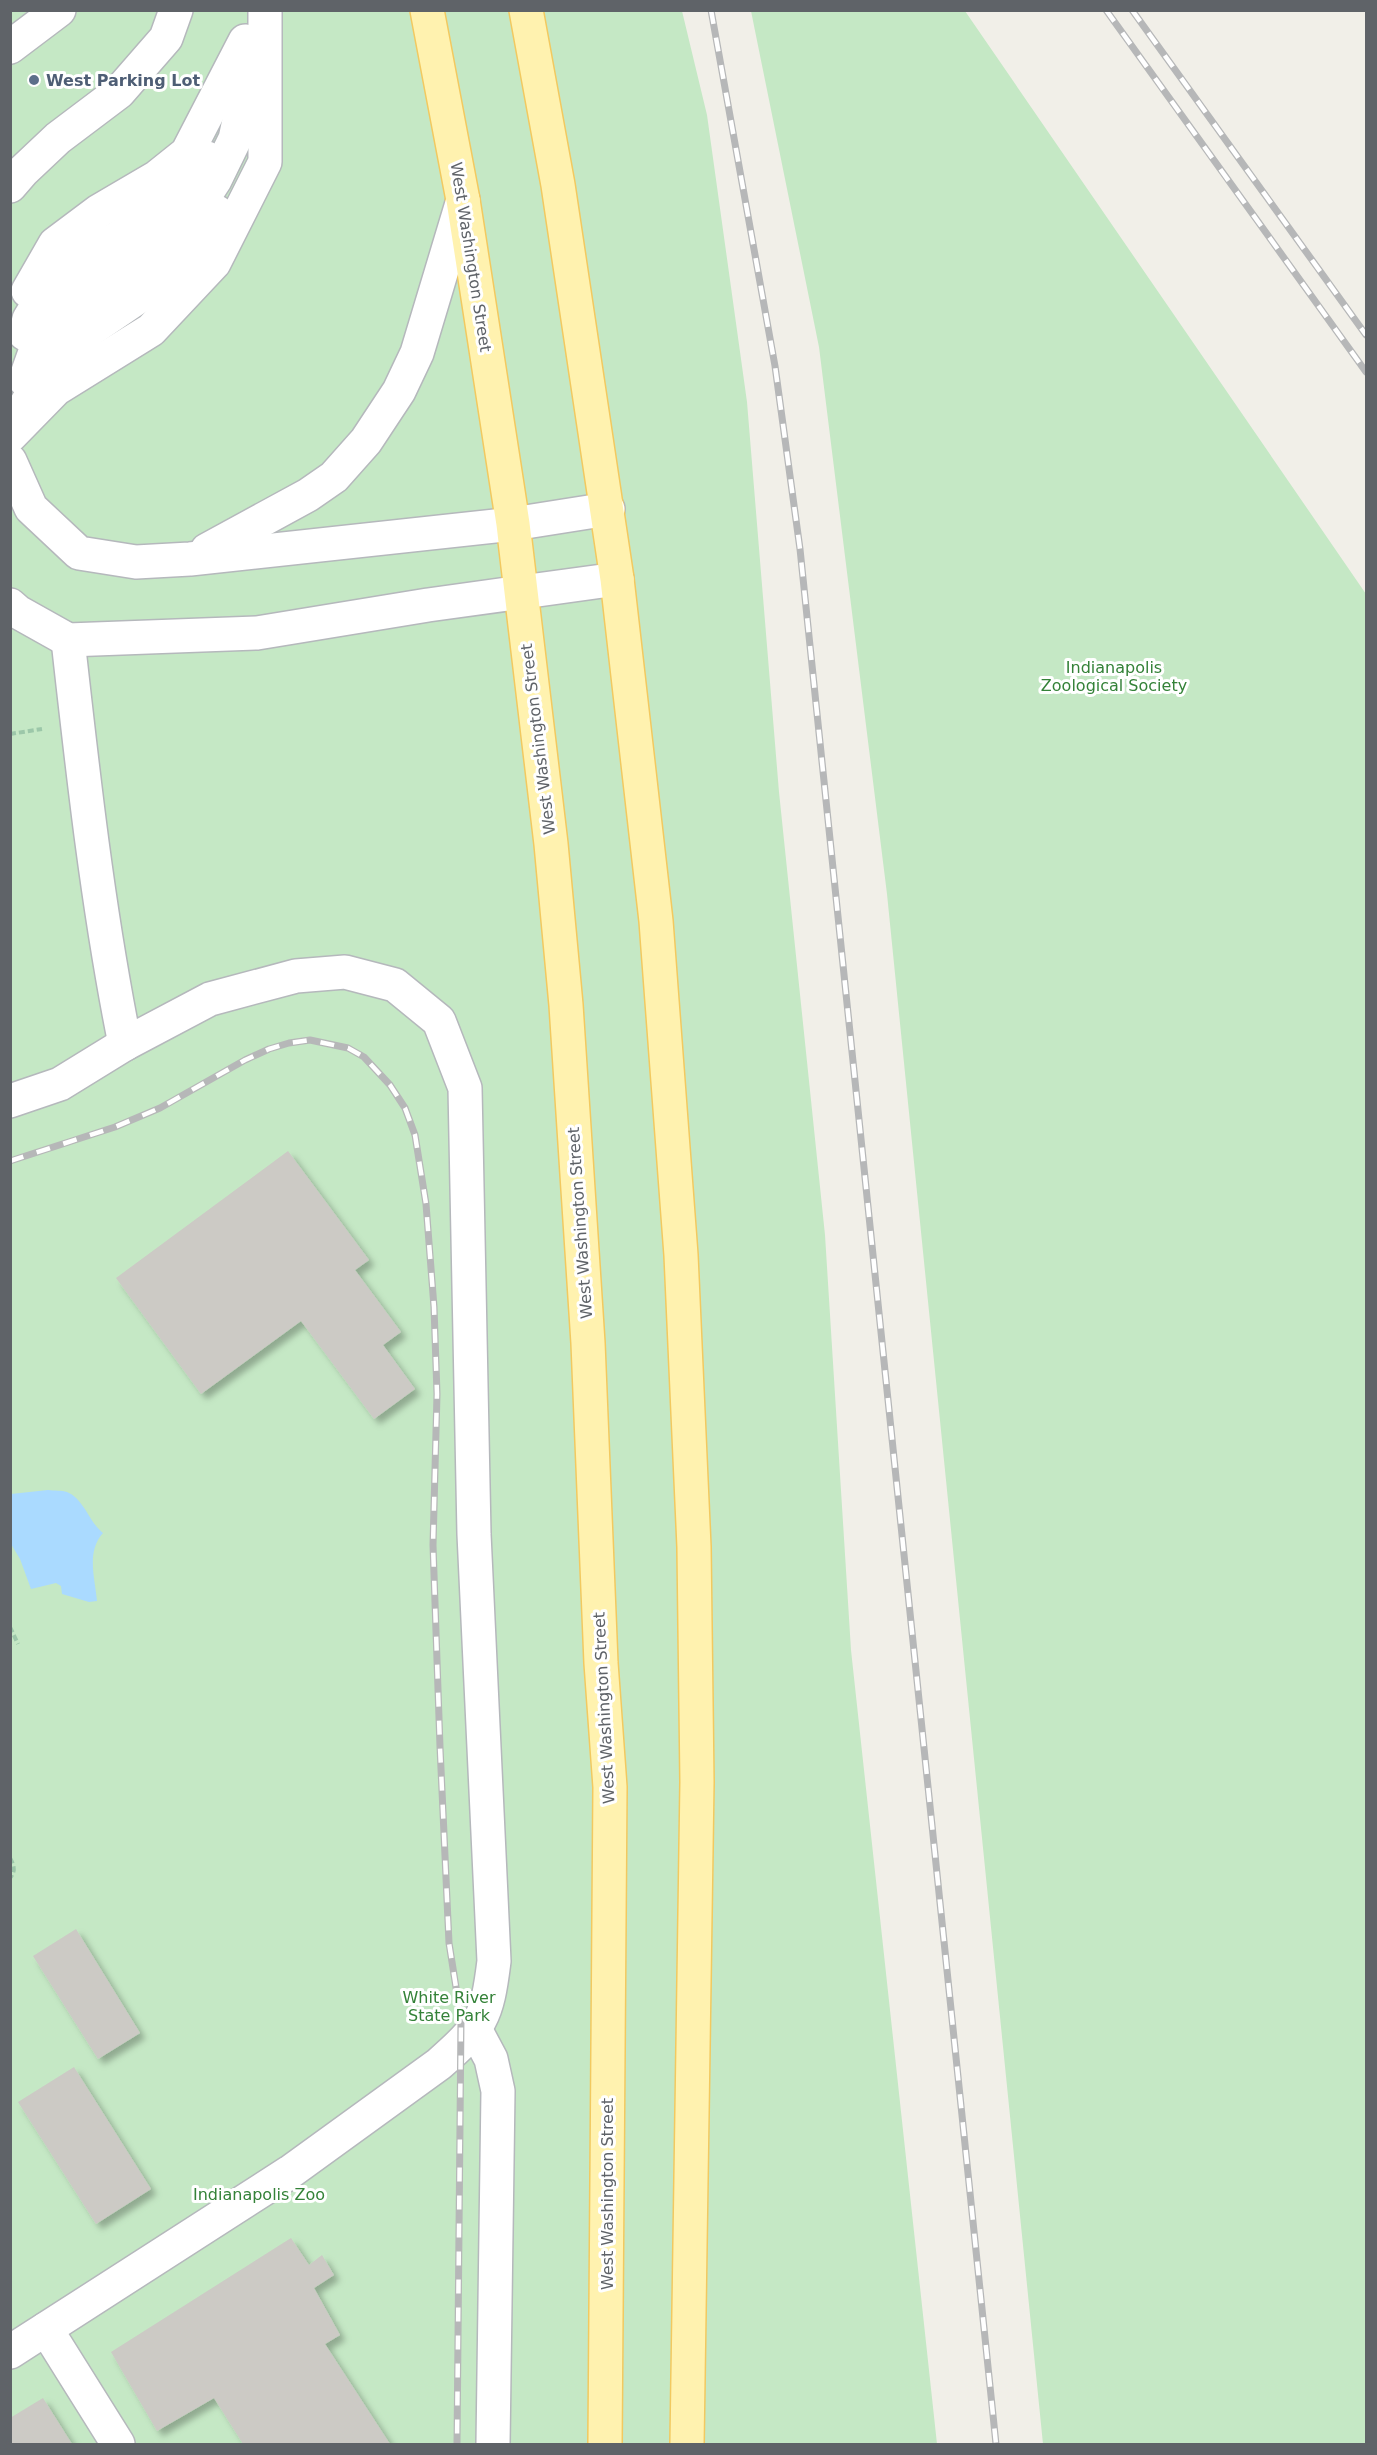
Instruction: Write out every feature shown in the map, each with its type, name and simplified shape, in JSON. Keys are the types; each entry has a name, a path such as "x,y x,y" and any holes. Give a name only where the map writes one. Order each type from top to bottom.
{"main road":[{"name":"West Washington Street","path":"427,10 463,200 513,524 551,844 566,1005 588,1343 601,1663 610,1787 605,2445"},
{"path":"526,10 558,185 608,509 656,921 681,1255 694,1547 698,1782 687,2445"}],"lane":[{"path":"10,47 58,10"},
{"path":"10,186 58,138 119,92 166,38 176,10"},
{"path":"10,321 55,244 99,211 157,177 187,153 263,10"},
{"path":"10,406 29,319 54,278 155,214 189,185 211,152 263,10"},
{"path":"10,421 46,321 153,252 189,220 215,180 235,138 263,10"},
{"path":"10,431 59,351 150,290 200,244 249,149 263,10"},
{"path":"10,436 56,389 151,330 214,263 265,162 263,10"},
{"path":"190,559 308,495 334,477 366,441 399,391 417,353 463,200"},
{"path":"10,461 31,508 79,553 136,562 190,559 513,524 608,509"},
{"path":"10,605 18,612 68,640 257,633 428,605 616,579"},
{"path":"68,640 87,808 110,967 125,1044"},
{"path":"10,1101 60,1084 125,1044 210,999 296,975 345,972 396,985 439,1021 465,1088 474,1533 494,1961 485,2013 475,2029 439,2064 290,2172 10,2352"},
{"path":"475,2029 490,2059 498,2091 493,2445"},
{"path":"46,2330 118,2445"}],"path":[{"path":"10,1627 18,1644"},
{"path":"10,1858 14,1865 14,1874 10,1878"}],"green space":[{"name":"White River State Park","path":"11,11 682,11 707,115 747,402 779,792 825,1235 851,1650 937,2444 11,2444"},
{"name":"Indianapolis Zoological Society","path":"751,11 965,11 1366,594 1366,2444 1043,2444 887,894 819,347"}],"water":[{"path":"48,1490 65,1491 73,1495 103,1533 98,1540 93,1557 97,1601 89,1602 62,1594 61,1586 56,1583 31,1589 20,1559 11,1544 11,1494"}],"building":[{"path":"288,1151 369,1260 355,1270 401,1332 383,1345 415,1389 374,1419 301,1321 201,1394 116,1278"},
{"path":"76,1929 140,2033 98,2059 33,1956"},
{"path":"74,2067 151,2189 96,2224 18,2102"},
{"path":"291,2238 309,2265 322,2255 334,2275 314,2288 340,2335 325,2344 390,2444 243,2444 214,2398 157,2431 111,2352"},
{"path":"43,2398 72,2444 10,2444 10,2418"}],"railway":[{"path":"711,10 775,366 800,549 996,2444"},
{"path":"1106,10 1366,372"},
{"path":"1132,10 1366,335"},
{"path":"10,1161 115,1127 160,1108 269,1049 310,1040 348,1048 364,1057 390,1085 405,1108 415,1135 426,1204 434,1307 437,1394 433,1545 440,1747 449,1943 461,2019 457,2444"}],"place":[{"name":"West Parking Lot","path":"34,80"}],"park label":[{"name":"Indianapolis Zoo","path":"259,2194"}]}
